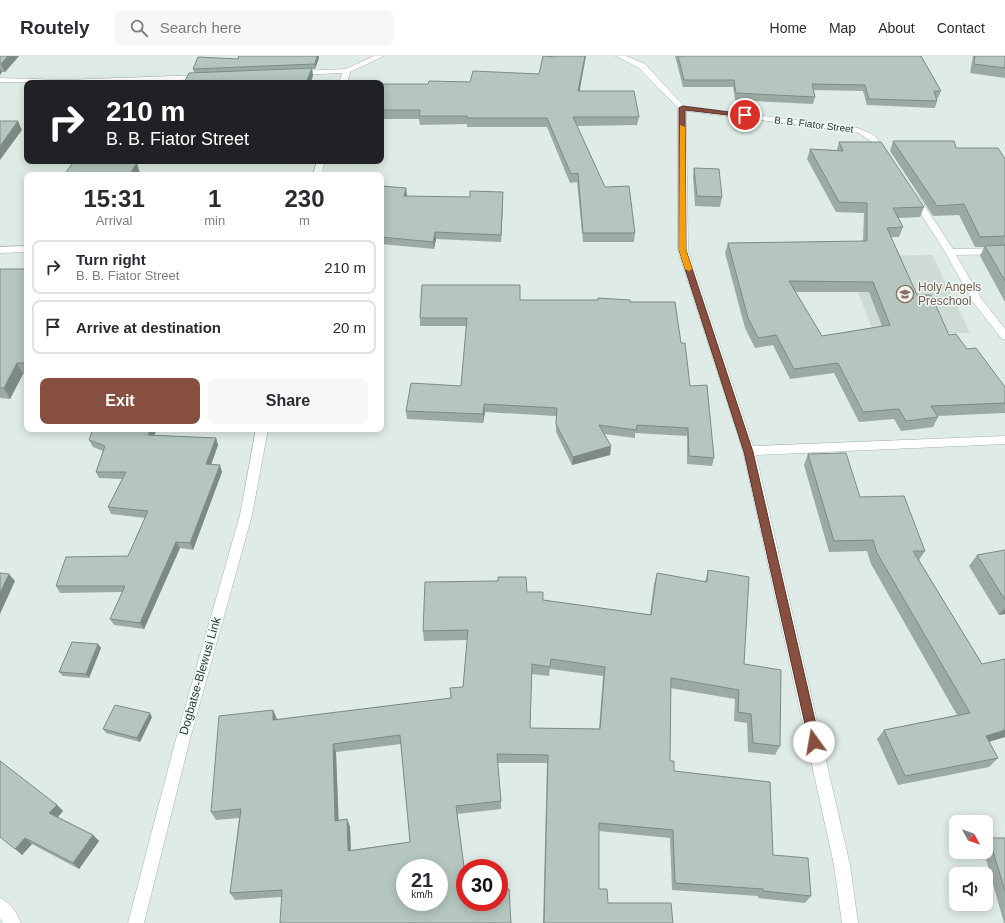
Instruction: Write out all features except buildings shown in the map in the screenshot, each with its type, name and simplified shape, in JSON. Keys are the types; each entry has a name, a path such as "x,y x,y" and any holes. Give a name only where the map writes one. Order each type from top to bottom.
{"street":[{"path":"284,74 347,72 380,56"},
{"path":"620,56 642,66 682,108 683,250 749,452 842,865 850,923"},
{"path":"344,80 347,72"},
{"path":"114,80 214,76"},
{"path":"0,80 24,81"},
{"name":"B. B. Fiator Street","path":"682,108 858,130 870,134 875,138 890,162"},
{"path":"907,187 950,252 977,300 1005,336"},
{"path":"0,250 24,249"},
{"path":"950,252 1005,251"},
{"name":"Dogbatse-Blewusi Link","path":"136,923 183,739 246,515 261,432"},
{"path":"749,452 1005,440"},
{"path":"0,906 13,923"}],"shaded area":[{"name":"Holy Angels Preschool","path":"932,255 970,333 874,333 844,256"}],"slow traffic":[{"path":"682,127 683,250 689,269"}],"place":[{"name":"Holy Angels Preschool","path":"905,294"}],"route":[{"path":"745,115 682,108 683,250 749,452 814,742"}]}
